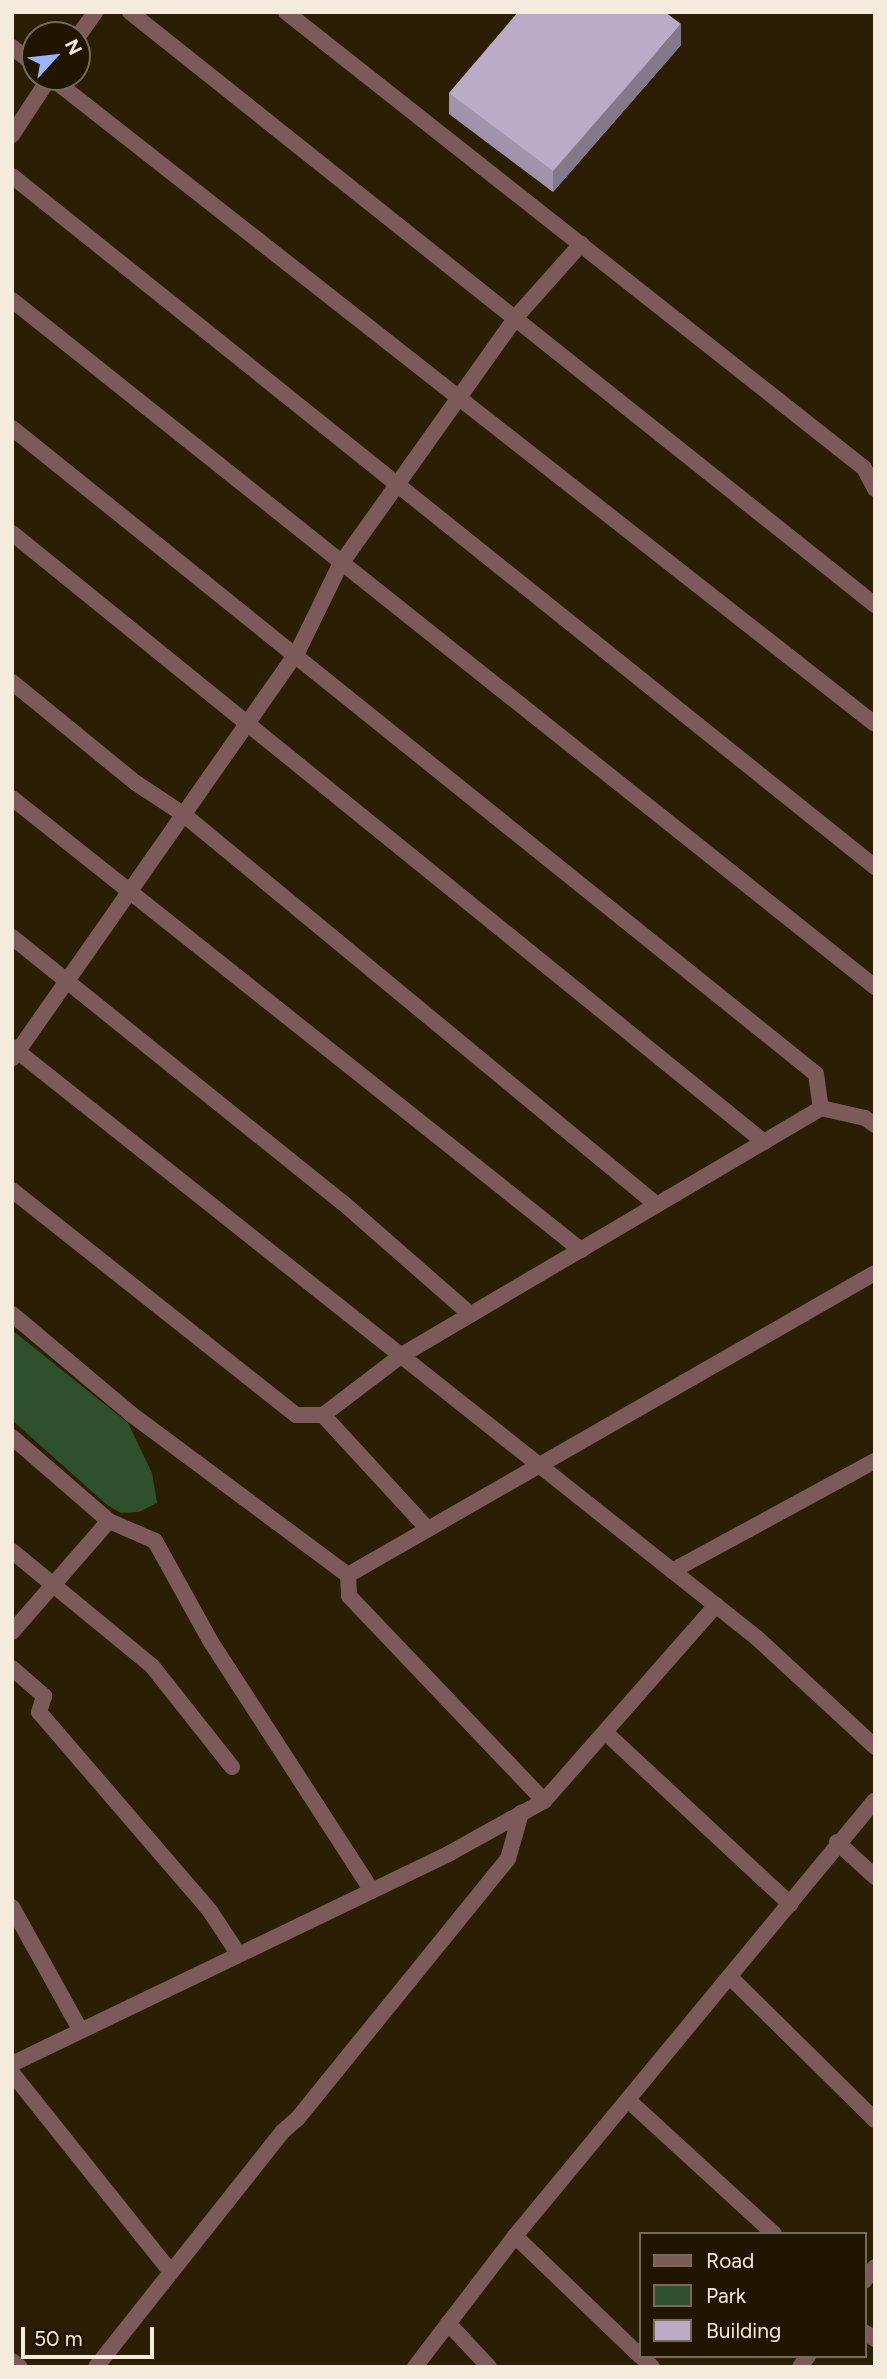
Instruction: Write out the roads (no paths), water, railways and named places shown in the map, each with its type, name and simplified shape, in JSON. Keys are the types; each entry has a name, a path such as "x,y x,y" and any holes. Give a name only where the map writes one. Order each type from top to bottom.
{"street":[{"path":"130,12 875,605"},
{"path":"286,12 869,466 875,489"},
{"path":"12,135 41,91"},
{"path":"68,91 875,724"},
{"path":"12,176 401,484 875,867"},
{"path":"581,244 516,317 401,484 340,565 297,653 67,981 14,1052 716,1605 875,1747"},
{"path":"12,300 340,565 875,988"},
{"path":"12,428 297,653 816,1074 821,1108"},
{"path":"12,533 764,1142"},
{"path":"12,682 136,783 183,814 657,1205"},
{"path":"12,798 581,1250"},
{"path":"12,937 342,1202 471,1315"},
{"path":"12,1189 296,1415 323,1415 401,1355 821,1108 865,1118 875,1125"},
{"path":"348,1574 875,1273"},
{"path":"12,1314 69,1357 131,1414 348,1574"},
{"path":"323,1415 428,1529"},
{"path":"12,1437 109,1521 155,1541 211,1642 371,1889"},
{"path":"672,1570 875,1461"},
{"path":"12,1632 109,1521"},
{"path":"12,1551 152,1666 232,1767"},
{"path":"348,1574 349,1596 544,1801"},
{"path":"12,2064 371,1889 544,1801 716,1605"},
{"path":"12,1668 44,1696 39,1712 209,1911 237,1952"},
{"path":"605,1732 790,1904"},
{"path":"415,2367 515,2236 790,1904 837,1842 875,1800"},
{"path":"96,2367 508,1859 521,1813"},
{"path":"837,1842 875,1877"},
{"path":"12,1907 80,2029"},
{"path":"730,1977 875,2120"},
{"path":"12,2073 171,2272"},
{"path":"628,2100 773,2232"},
{"path":"515,2236 638,2354"},
{"path":"448,2323 489,2367"},
{"path":"12,2361 20,2367"}]}
